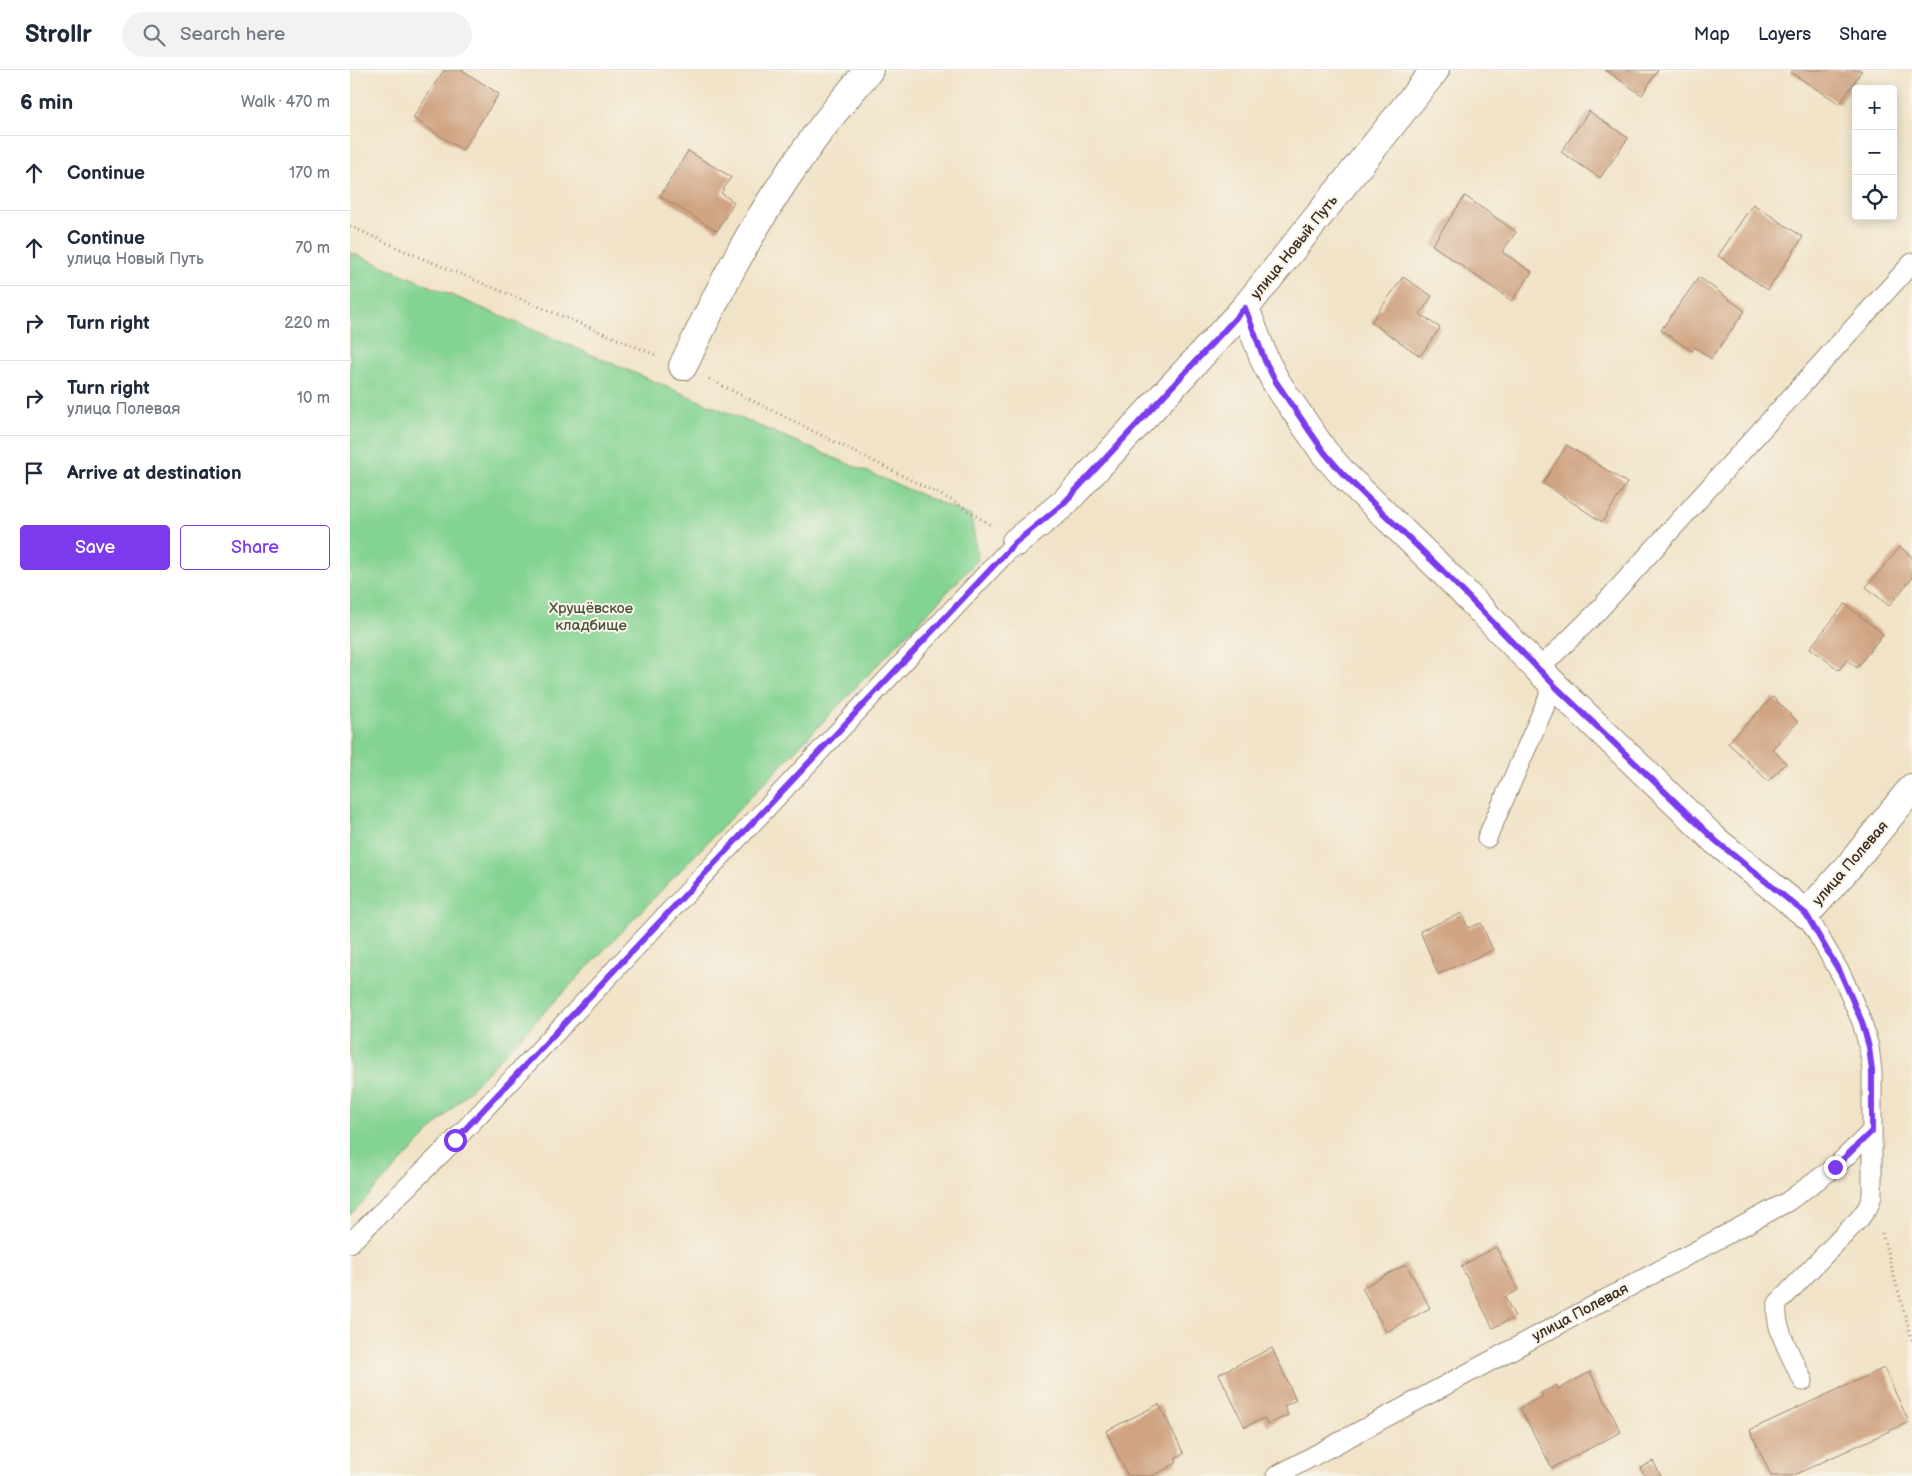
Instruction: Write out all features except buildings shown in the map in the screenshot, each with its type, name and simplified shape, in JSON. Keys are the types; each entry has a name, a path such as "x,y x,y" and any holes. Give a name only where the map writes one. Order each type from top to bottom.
{"street":[{"path":"683,366 737,257 777,193 843,100 870,70"},
{"name":"улица Новый Путь","path":"1016,542 1063,504 1245,308 1435,70"},
{"path":"1245,308 1265,361 1276,382 1324,452 1343,474 1442,570 1547,677 1716,841 1806,914"},
{"name":"улица Полевая","path":"1806,914 1851,864 1912,788"}],"lane":[{"path":"1487,838 1547,677 1596,613 1912,263"},
{"path":"350,1243 455,1140 1016,542"},
{"path":"1803,1381 1777,1321 1776,1308 1778,1302 1860,1218 1868,1207 1872,1196 1872,1071 1869,1047 1862,1022 1842,976 1806,914"},
{"name":"улица Полевая","path":"1276,1476 1787,1202 1835,1167 1872,1131"}],"path":[{"path":"1872,1196 1912,1340"}],"green space":[{"name":"Хрущёвское кладбище","path":"350,252 971,516 978,560 350,1215"}],"route":[{"path":"455,1140 1016,542 1063,504 1245,308 1265,361 1276,382 1324,452 1343,474 1442,570 1556,687 1716,841 1806,914 1853,998 1869,1047 1872,1071 1872,1131 1835,1167"}]}
